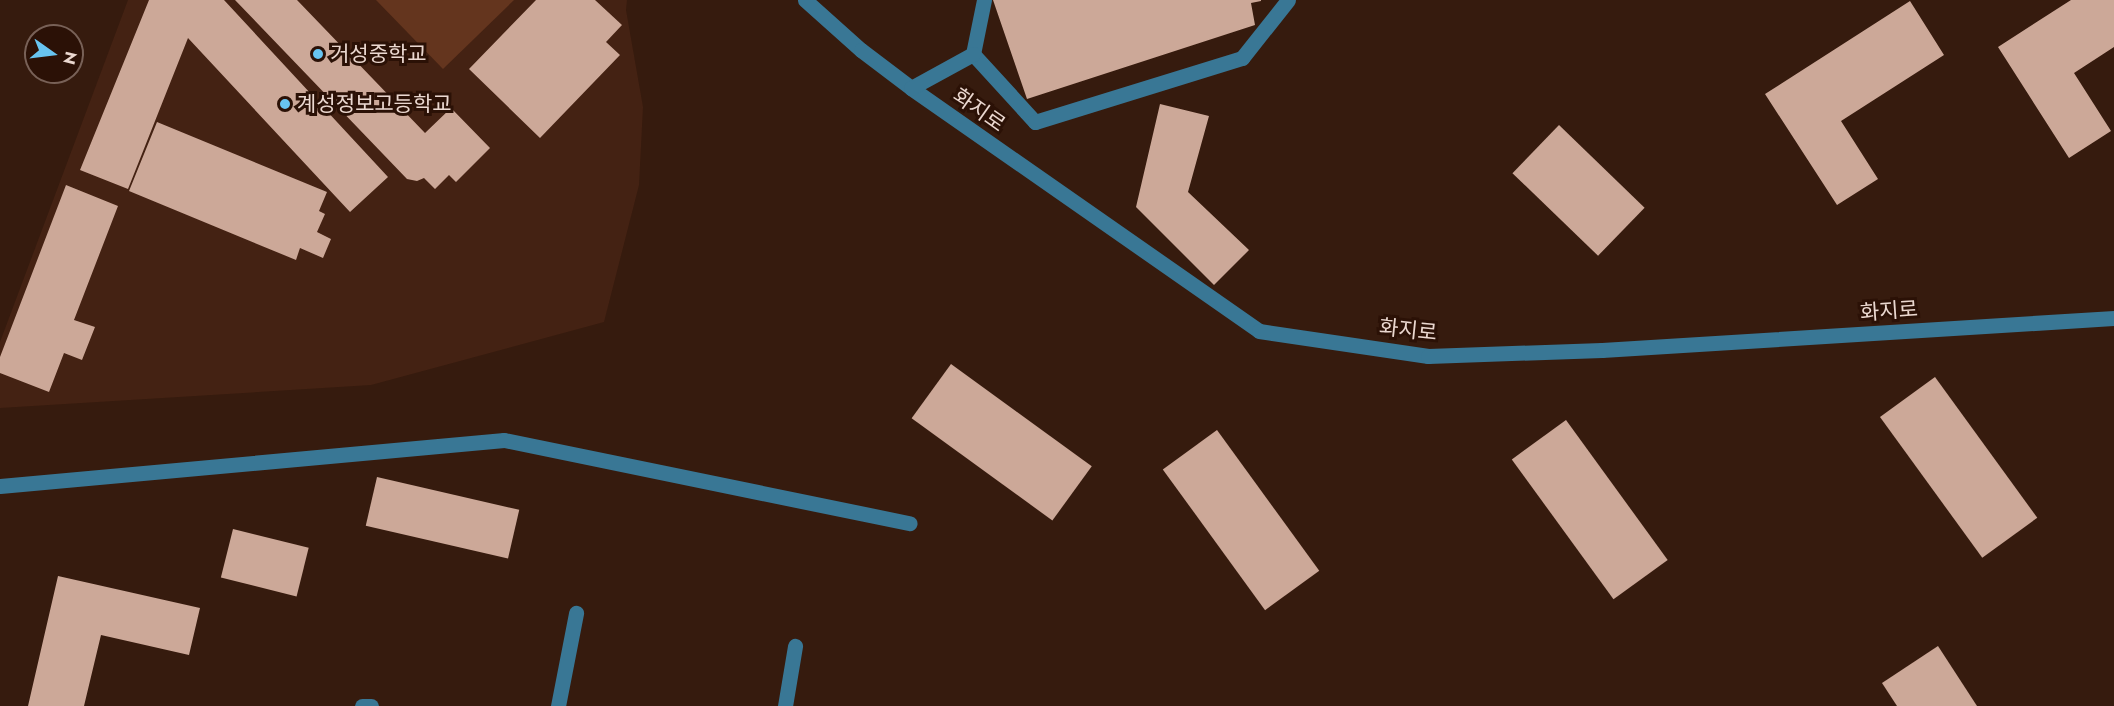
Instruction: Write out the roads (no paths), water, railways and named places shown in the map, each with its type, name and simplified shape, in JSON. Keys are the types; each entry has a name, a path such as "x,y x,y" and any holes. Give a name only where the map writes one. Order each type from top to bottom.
{"street":[{"name":"화지로","path":"805,0 861,50 911,88 1259,331 1428,356 1602,350 2114,318"},
{"path":"911,88 973,54 984,0"},
{"path":"973,54 1035,122 1242,58 1288,0"},
{"path":"0,486 504,440 910,523"},
{"path":"558,706 576,613"},
{"path":"785,706 795,645"},
{"path":"362,706 371,706"}],"place":[{"name":"거성중학교","path":"318,54"},
{"name":"계성정보고등학교","path":"285,104"}]}
